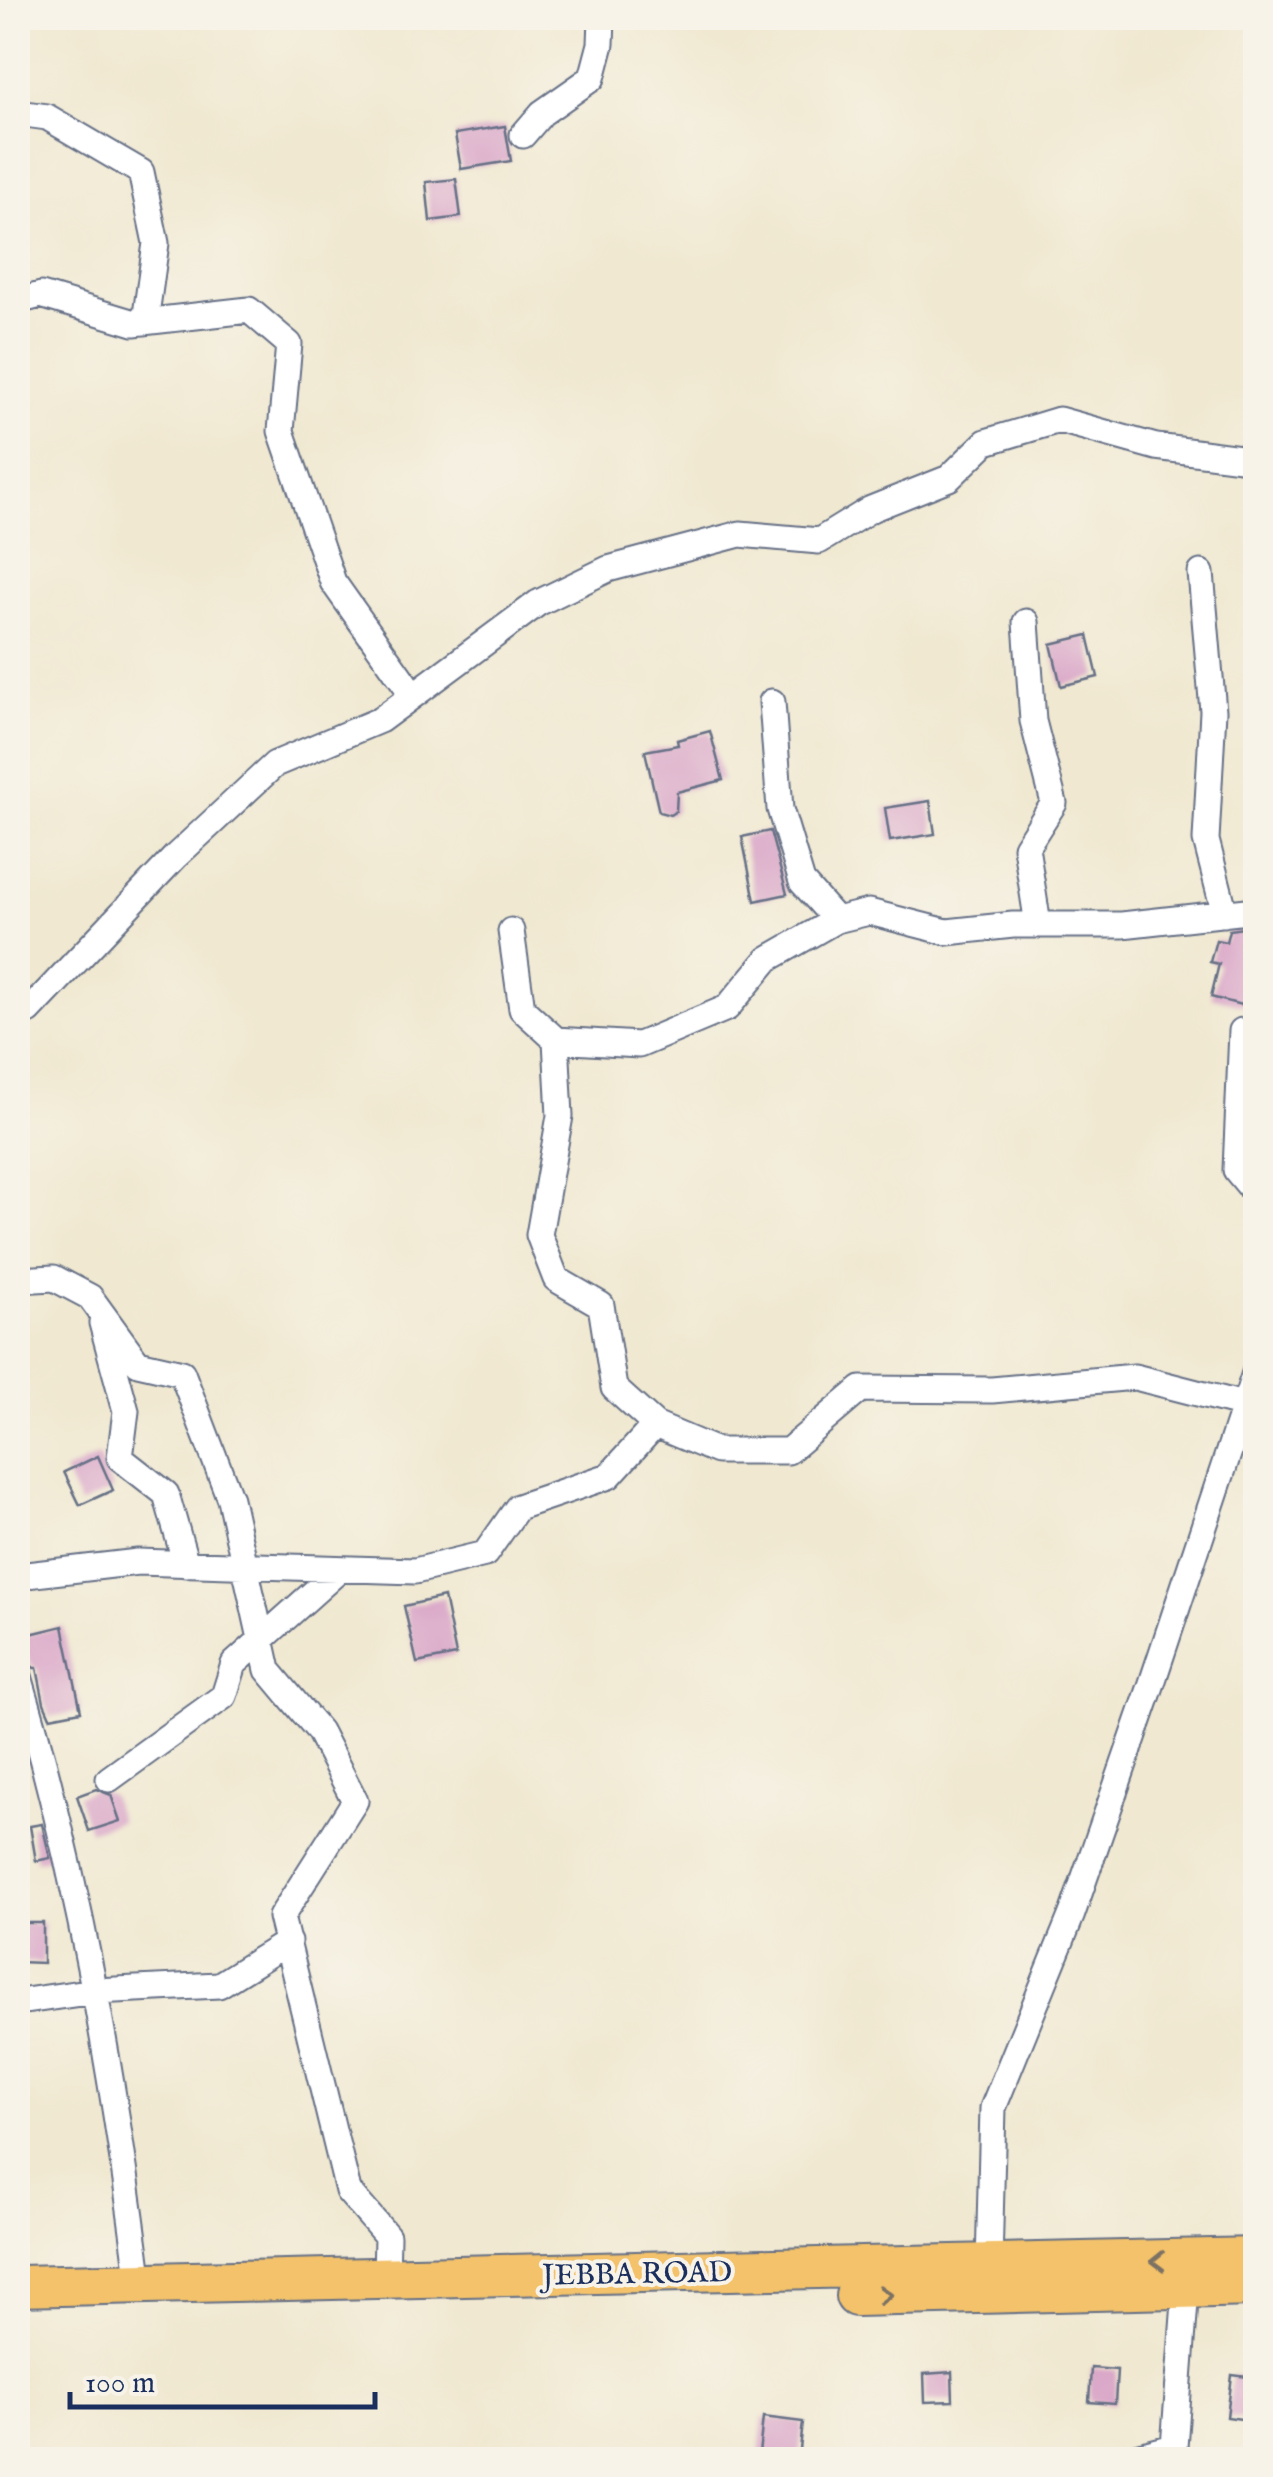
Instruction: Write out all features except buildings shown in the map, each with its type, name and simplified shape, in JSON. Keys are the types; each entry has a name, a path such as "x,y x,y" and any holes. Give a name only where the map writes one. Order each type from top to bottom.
{"highway":[{"name":"JEBBA ROAD","path":"18,2286 1256,2258"},
{"path":"18,2312 1256,2286"}],"street":[{"path":"524,135 542,113 592,78 602,18"},
{"path":"18,113 47,118 141,172 156,243 145,322"},
{"path":"18,301 41,295 134,322 248,310 289,344 281,431 333,582 414,695"},
{"path":"18,1014 30,1010 176,856 275,764 380,720 538,603 608,569 740,534 819,542 871,509 949,478 986,442 1059,420 1156,448 1256,460"},
{"path":"1201,573 1214,711 1206,840 1224,914"},
{"path":"1026,622 1033,721 1054,804 1026,847 1038,926"},
{"path":"772,702 780,810 802,882 836,920"},
{"path":"511,932 522,1009 556,1040 639,1045 728,1008 768,958 836,920 868,912 947,932 1122,926 1256,910"},
{"path":"1242,1031 1236,1170 1256,1194"},
{"path":"556,1040 560,1116 539,1235 556,1280 602,1305 614,1388 655,1425 717,1451 788,1451 861,1389 992,1390 1135,1376 1244,1405"},
{"path":"18,1280 54,1278 90,1298 138,1363 182,1372 230,1499 268,1670 319,1731 355,1801 281,1917 348,2191 387,2236 386,2278"},
{"path":"99,1310 126,1411 120,1458 166,1494 186,1564"},
{"path":"989,2265 993,2108 1072,1914 1256,1370"},
{"path":"18,1576 138,1562 415,1572 485,1554 518,1507 609,1476 655,1425"},
{"path":"109,1779 224,1696 234,1664 338,1570"},
{"path":"18,1672 48,1773 95,1992 126,2171 140,2285"},
{"path":"18,2002 95,1992 219,1985 288,1942"},
{"path":"1124,2460 1173,2453 1186,2288"}]}
